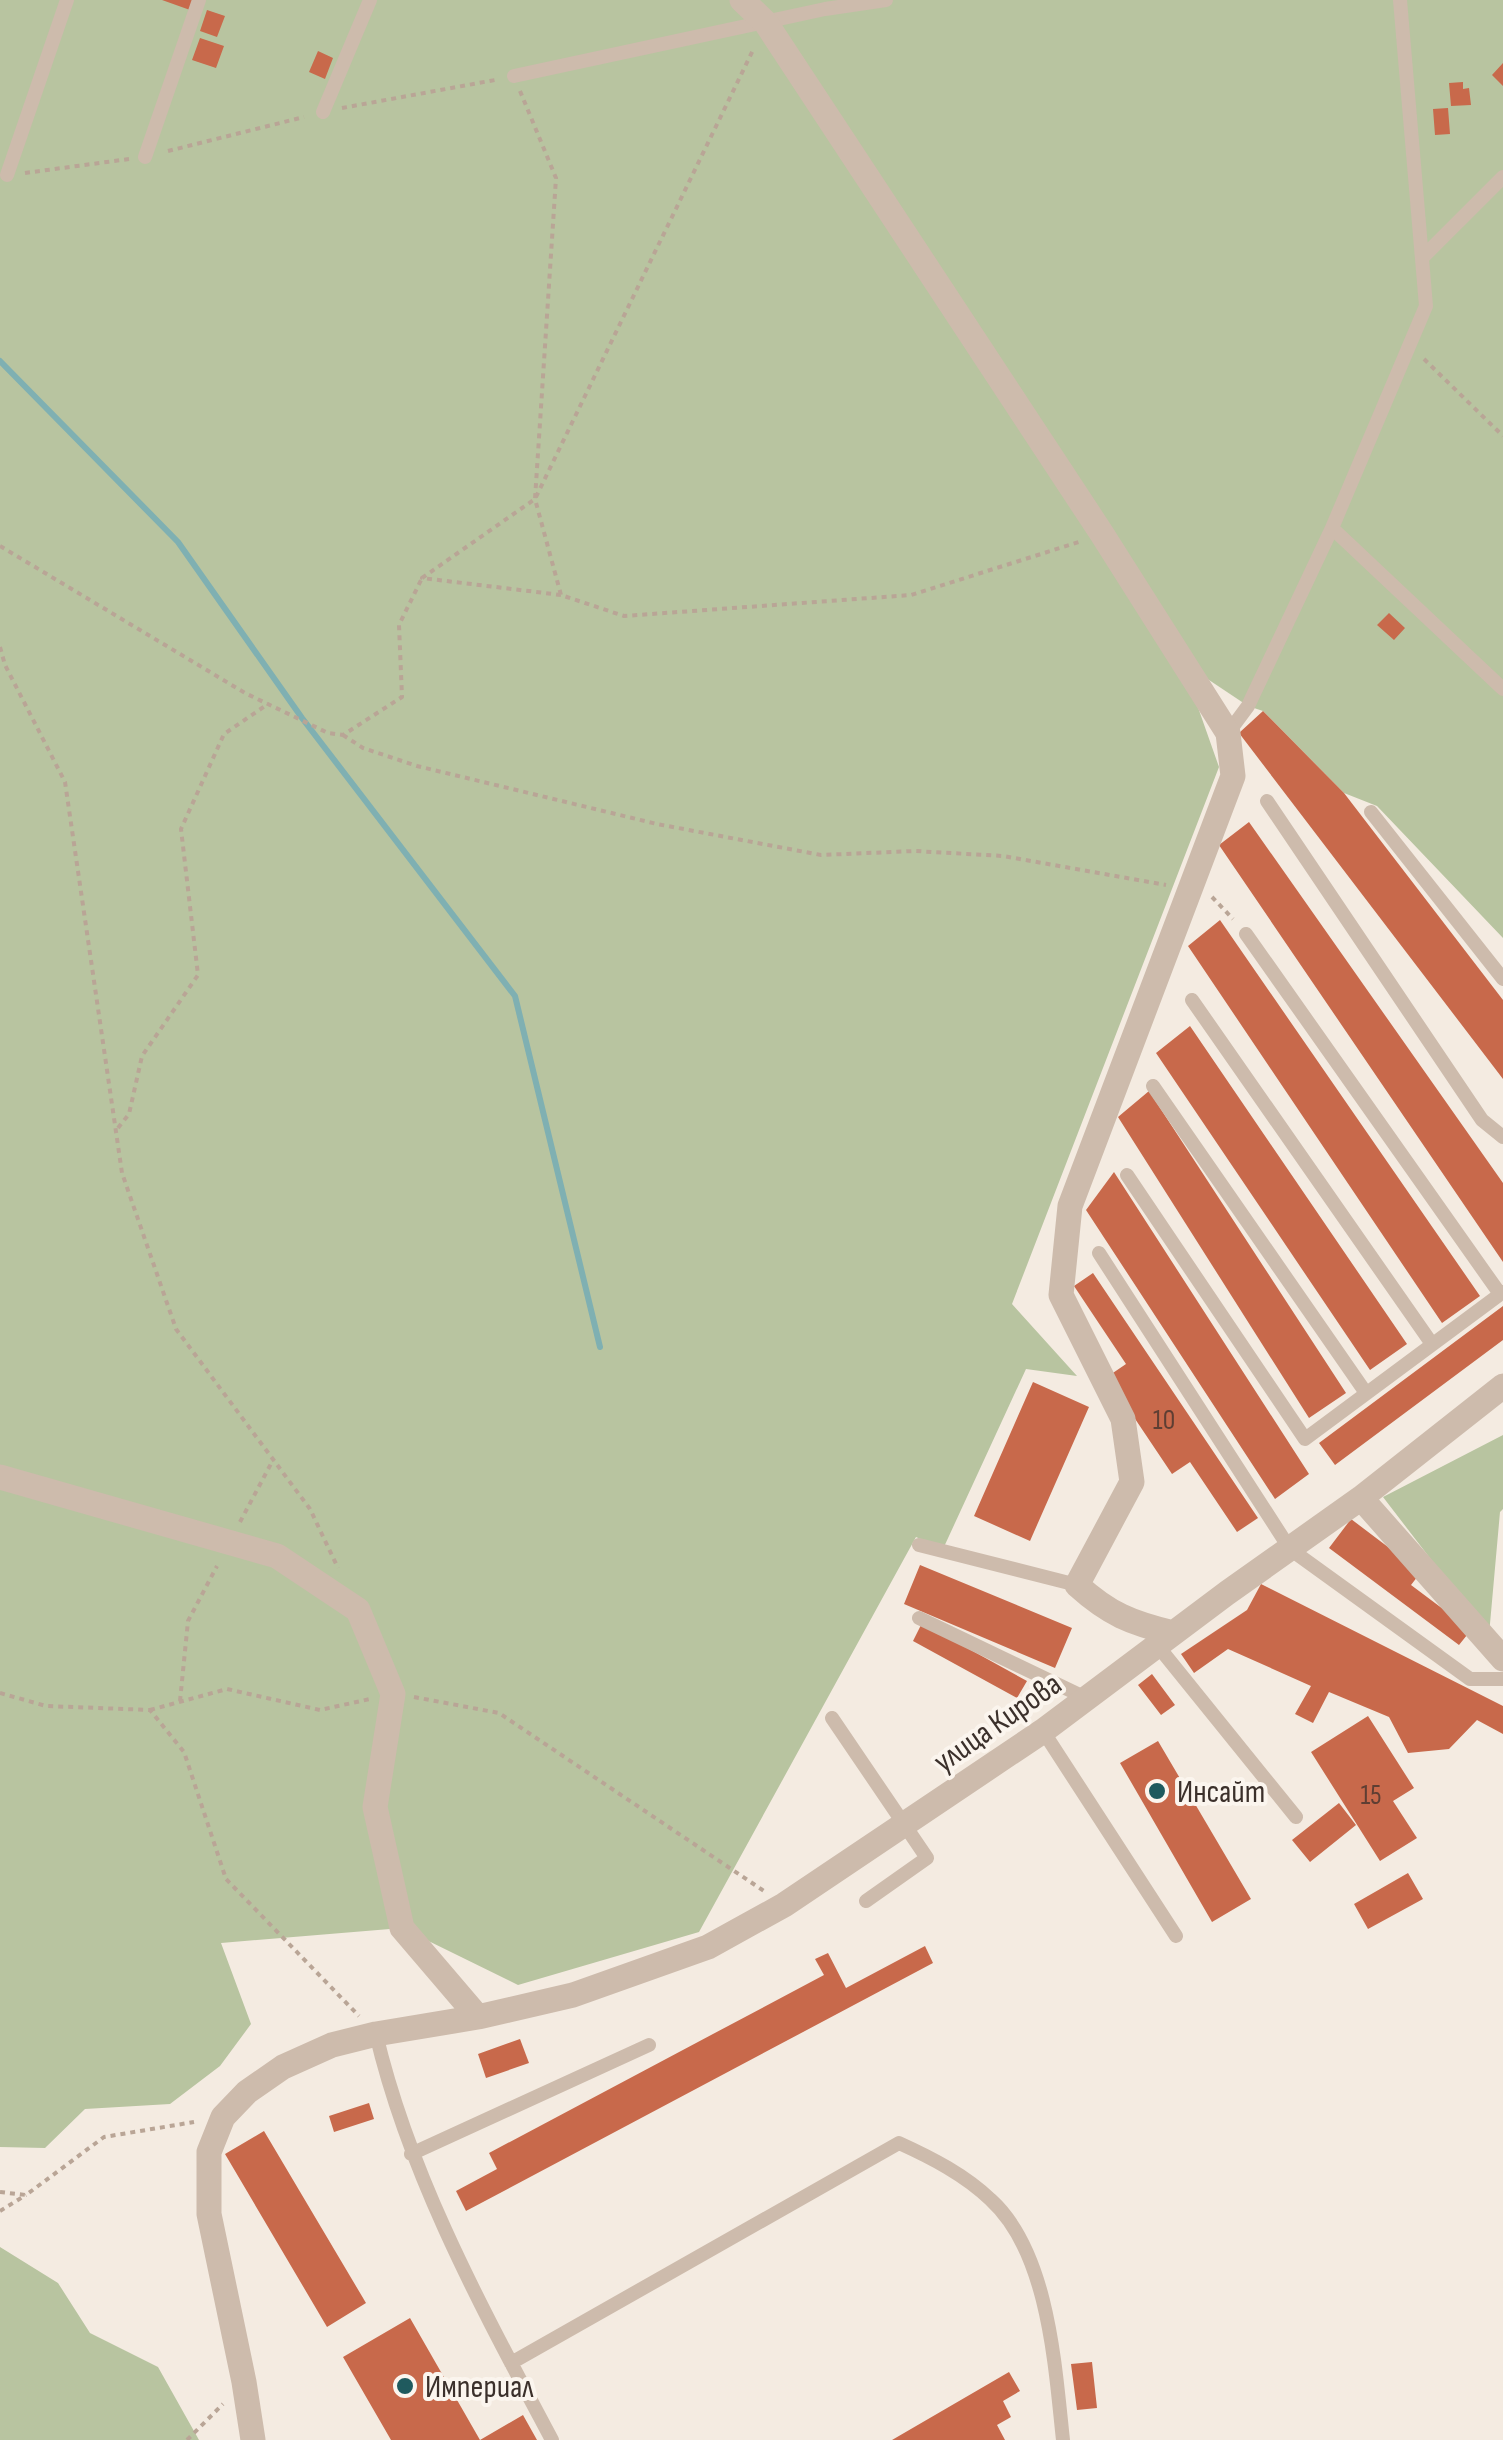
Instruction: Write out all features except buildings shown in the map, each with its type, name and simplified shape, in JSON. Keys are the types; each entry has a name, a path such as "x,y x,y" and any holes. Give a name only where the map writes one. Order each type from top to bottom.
{"street":[{"path":"756,10 1102,534 1228,733 1233,776 1070,1206 1062,1295 1123,1419 1132,1482 1077,1584 1100,1606 1165,1639"},
{"name":"улица Кирова","path":"223,2117 247,2092 283,2067 332,2045 478,2018 573,1995 708,1947 784,1905 1043,1732 1361,1498 1503,1386"},
{"path":"0,1477 277,1556 358,1610 393,1694 375,1807 402,1928 478,2018"},
{"path":"1361,1498 1503,1659"},
{"path":"223,2117 209,2152 209,2214 253,2440"}],"lane":[{"path":"7,176 67,0"},
{"path":"145,157 199,0"},
{"path":"324,112 370,0"},
{"path":"514,76 756,10 886,0"},
{"path":"1228,733 1248,706 1332,528 1426,306 1400,0"},
{"path":"1423,257 1503,178"},
{"path":"1332,528 1503,689"},
{"path":"1267,802 1482,1120 1503,1137"},
{"path":"1371,812 1503,980"},
{"path":"1126,1175 1305,1438 1502,1293 1246,934"},
{"path":"1192,1000 1432,1344"},
{"path":"1153,1086 1366,1393"},
{"path":"1099,1253 1290,1549 1470,1679 1503,1680"},
{"path":"918,1545 1077,1584"},
{"path":"919,1618 1086,1698"},
{"path":"1165,1639 1296,1816"},
{"path":"832,1718 927,1858 866,1901"},
{"path":"1043,1732 1176,1936"},
{"path":"376,2034 388,2086 411,2154 552,2440"},
{"path":"411,2154 649,2045"},
{"path":"511,2363 899,2144 937,2160 993,2201 1029,2252 1054,2357 1063,2440"}],"path":[{"path":"344,735 402,698 399,625 422,578 535,499 756,10"},
{"path":"514,76 556,178 535,499 561,594"},
{"path":"7,176 145,157"},
{"path":"1410,345 1503,436"},
{"path":"422,578 561,594 624,616 911,595 1102,534"},
{"path":"0,546 268,704 328,733 344,735 363,748 418,766 656,824 821,856 915,852 1003,856 1206,890 1246,934"},
{"path":"0,647 65,782 122,1172 176,1329 310,1509 358,1610"},
{"path":"116,1130 129,1114 142,1056 198,975 181,828 224,734 268,704"},
{"path":"180,1702 188,1620 273,1460"},
{"path":"0,1693 46,1706 150,1710 226,1689 320,1710 393,1694 499,1713 784,1905"},
{"path":"150,1710 184,1752 226,1880 376,2034"},
{"path":"0,2211 104,2137 223,2117"},
{"path":"0,2192 26,2195"},
{"path":"188,2440 244,2382"}],"green space":[{"path":"0,0 1503,0 1503,938 1377,806 1344,793 1263,711 1248,706 1182,662 1219,767 1012,1304 1077,1376 1026,1369 943,1549 916,1537 699,1932 518,1985 402,1928 221,1943 251,2024 220,2066 170,2104 85,2109 45,2148 0,2147"},
{"path":"1503,1435 1503,1509 1489,1635 1383,1497"},
{"path":"0,2247 58,2283 90,2333 158,2367 199,2440 0,2440"}],"waterway":[{"path":"0,361 178,542 302,718 515,996 600,1347"}],"place":[{"name":"Инсайт","path":"1157,1791"},
{"name":"Империал","path":"405,2386"}]}
